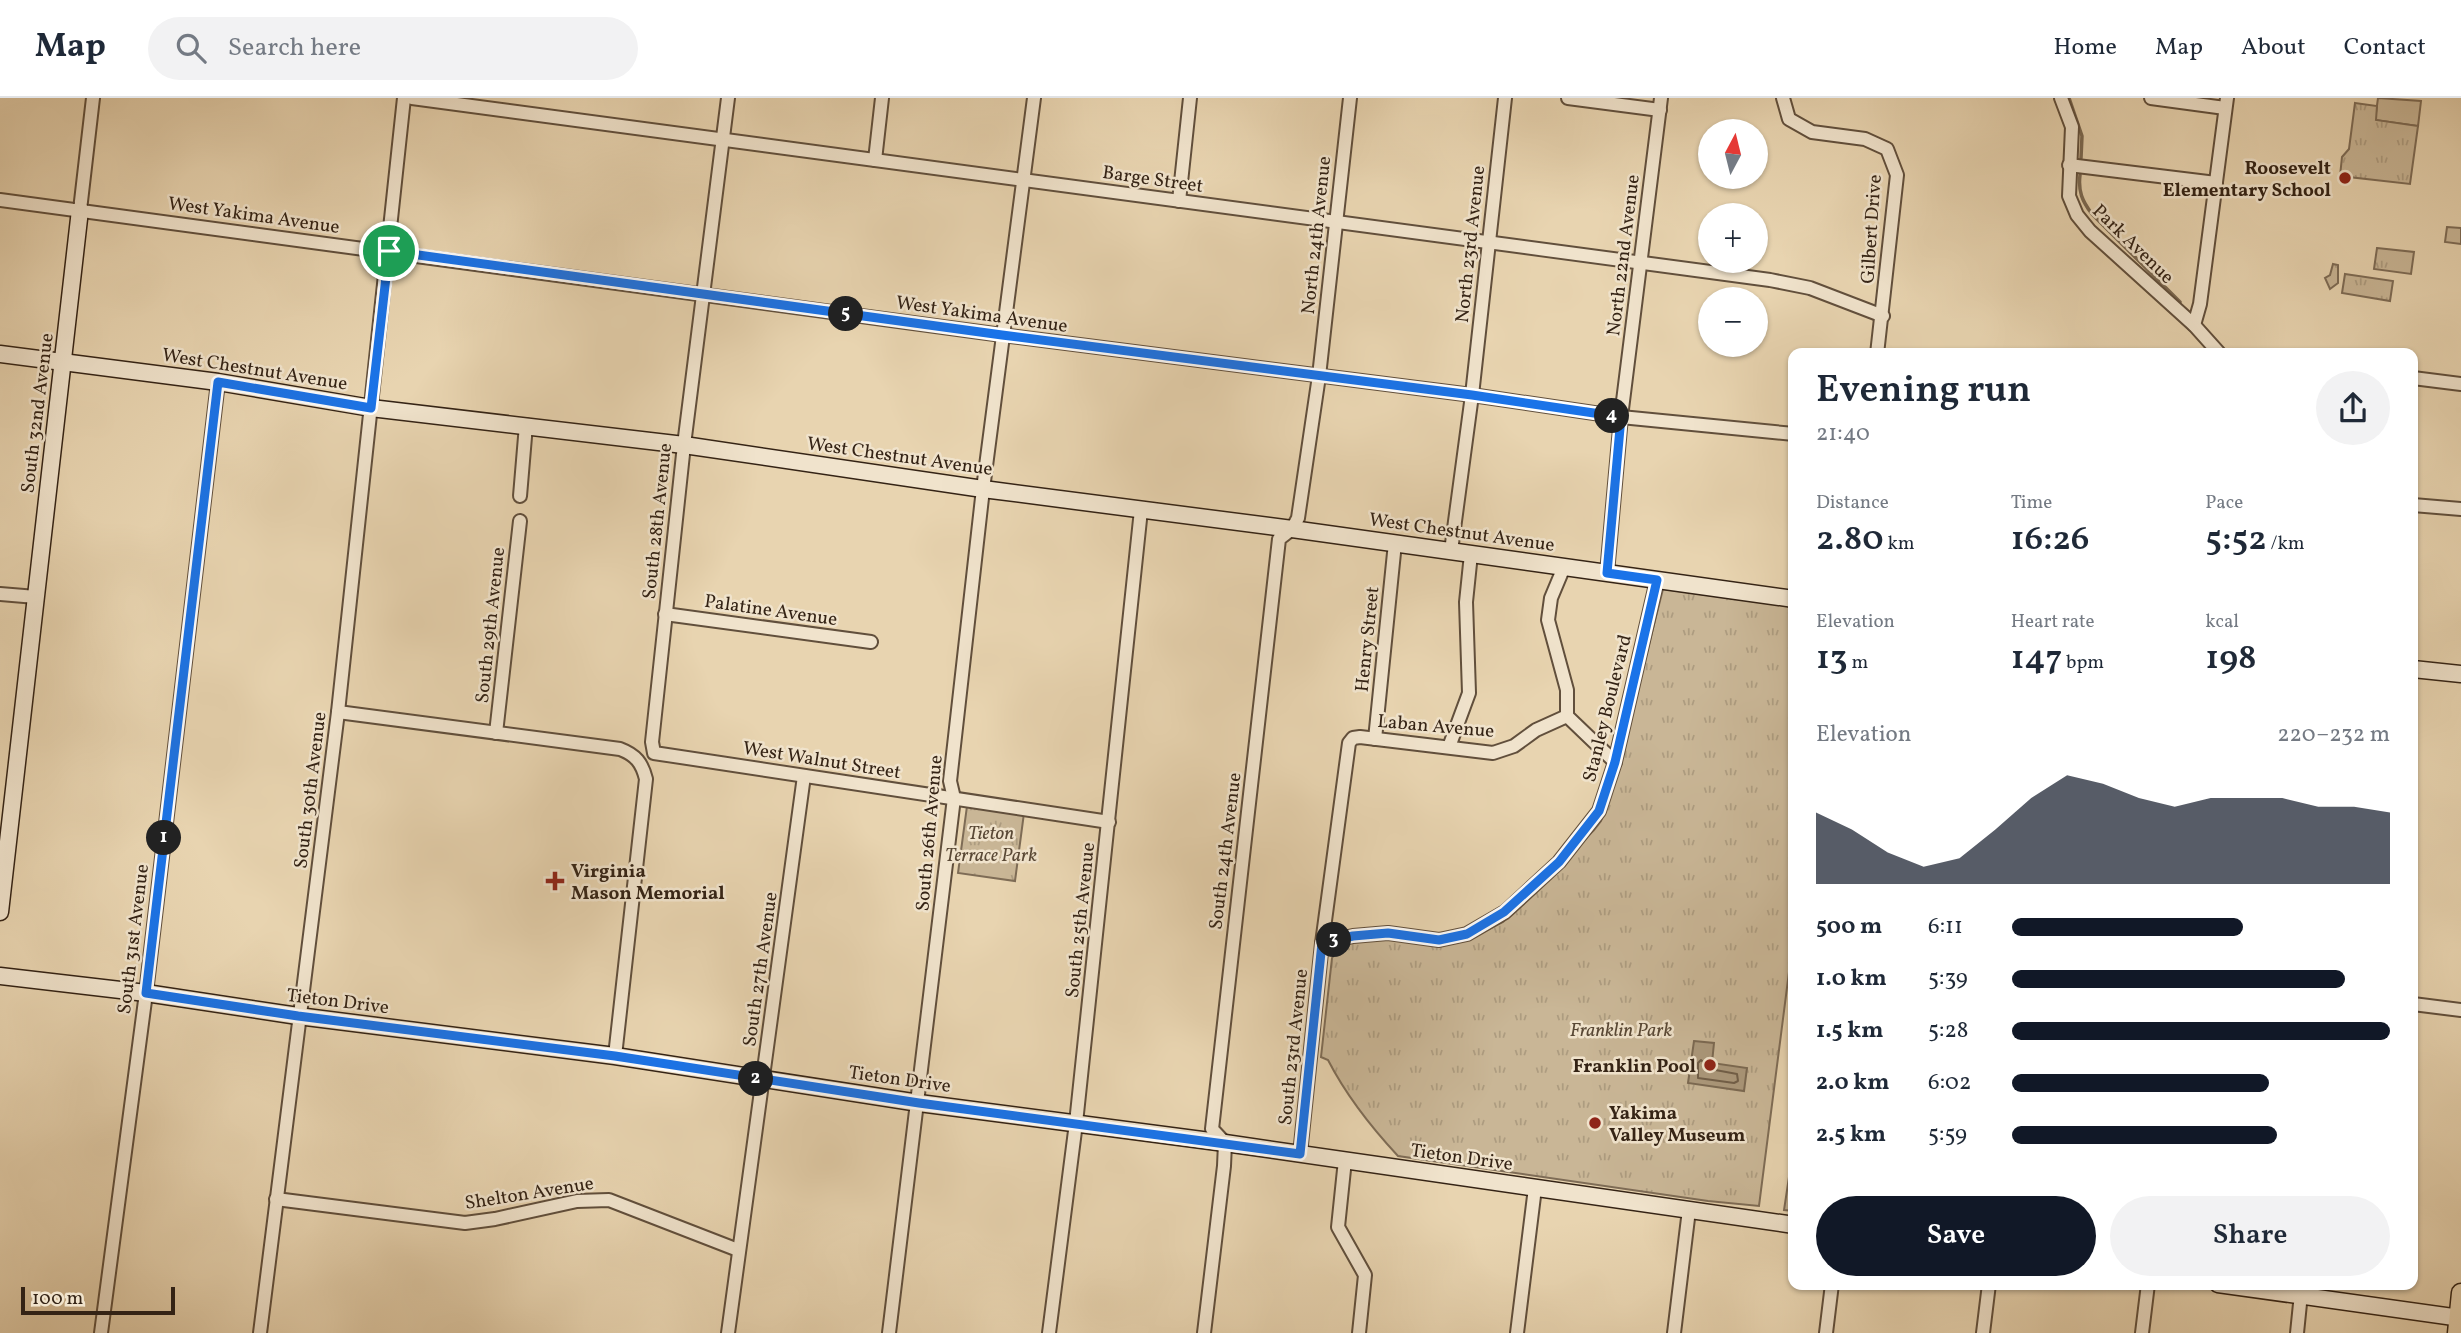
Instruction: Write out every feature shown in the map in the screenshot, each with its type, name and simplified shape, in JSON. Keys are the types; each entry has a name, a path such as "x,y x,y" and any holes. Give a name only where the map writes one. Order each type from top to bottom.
{"main road":[{"path":"2459,1323 2461,1293"}],"street":[{"path":"80,210 93,98"},
{"name":"South 30th Avenue","path":"260,1333 338,712 404,98"},
{"name":"Barge Street","path":"412,98 1770,280 1810,288 1883,316"},
{"name":"South 28th Avenue","path":"654,752 652,742 684,445 728,98"},
{"path":"874,160 882,98"},
{"name":"South 26th Avenue","path":"889,1333 954,799 950,781 983,489 1034,98"},
{"path":"1179,201 1190,98"},
{"name":"North 24th Avenue","path":"1319,376 1350,98"},
{"name":"North 23rd Avenue","path":"1472,395 1505,98"},
{"path":"1568,98 1661,104"},
{"name":"Gilbert Drive","path":"1783,98 1789,119 1812,132 1865,139 1887,149 1897,175 1878,348"},
{"name":"Park Avenue","path":"2062,98 2072,127 2069,196 2077,215 2090,231 2214,348"},
{"path":"2151,98 2226,103 2200,304 2194,326"},
{"name":"North 22nd Avenue","path":"1607,573 1621,417 1661,104"},
{"path":"2069,165 2216,183"},
{"name":"West Yakima Avenue","path":"0,201 1472,395 1621,417 1788,433"},
{"name":"South 32nd Avenue","path":"0,912 80,210"},
{"name":"West Chestnut Avenue","path":"0,354 218,382 371,408 684,445 983,489 1788,597"},
{"name":"South 24th Avenue","path":"1204,1333 1225,1143 1212,1129 1279,539 1292,529 1298,518 1319,376"},
{"path":"2418,379 2461,384"},
{"name":"South 31st Avenue","path":"101,1333 146,993 218,382"},
{"path":"1451,551 1472,395"},
{"path":"520,496 526,425"},
{"path":"2418,505 2461,509"},
{"name":"South 25th Avenue","path":"1049,1333 1076,1123 1141,510"},
{"name":"South 29th Avenue","path":"496,733 520,522"},
{"name":"Henry Street","path":"1375,739 1395,543"},
{"path":"1449,747 1469,693 1466,602 1471,554"},
{"path":"1564,567 1551,598 1548,620 1567,690 1567,716 1615,762"},
{"name":"Stanley Boulevard","path":"1322,943 1353,936 1388,933 1439,940 1467,934 1504,912 1559,862 1599,811 1615,762 1657,580"},
{"path":"0,593 36,597"},
{"name":"Palatine Avenue","path":"665,614 871,642"},
{"path":"2418,670 2461,674"},
{"path":"338,712 620,749 631,753 639,761 646,779 615,1056"},
{"name":"Laban Avenue","path":"1353,738 1493,753 1514,746 1536,730 1567,716"},
{"name":"South 23rd Avenue","path":"1300,1154 1322,943 1349,743 1353,738"},
{"name":"West Walnut Street","path":"654,752 1109,822"},
{"name":"South 27th Avenue","path":"728,1333 804,776"},
{"name":"Tieton Drive","path":"0,975 615,1056 919,1103 1225,1143 1788,1224"},
{"path":"2418,1005 2461,1010"},
{"path":"1345,1160 1338,1227 1365,1275 1359,1333"},
{"path":"1517,1333 1535,1188"},
{"name":"Shelton Avenue","path":"276,1199 465,1223 577,1201 609,1200 738,1250"},
{"path":"1674,1333 1689,1210"},
{"path":"1826,1333 1831,1290"},
{"path":"1983,1333 1988,1290"},
{"path":"2142,1333 2147,1290"},
{"path":"2297,1333 2302,1290 2459,1323"}],"green space":[{"path":"2378,98 2421,101 2418,126 2375,120"},
{"path":"2355,103 2377,106 2376,120 2418,126 2410,184 2340,176 2342,157 2349,149"},
{"path":"2447,227 2461,228 2461,244 2445,242"},
{"path":"2377,248 2414,252 2411,274 2374,269"},
{"path":"2333,264 2338,265 2338,283 2330,289 2325,278 2330,275"},
{"path":"2345,274 2393,281 2390,301 2342,293"},
{"name":"Franklin Park","path":"1663,589 1788,606 1788,980 1759,1206 1398,1156 1360,1110 1328,1060 1321,1057 1332,958 1338,949 1348,942 1380,938 1471,938 1503,922 1594,830 1601,821 1611,794"},
{"name":"Tieton Terrace Park","path":"967,806 1024,813 1015,881 958,873"},
{"path":"1788,1184 1788,1210 1784,1210"}],"water":[{"name":"Franklin Pool","path":"1694,1041 1714,1043 1712,1063 1747,1068 1744,1091 1688,1083"}],"waterway":[{"path":"2069,98 2082,136 2081,158"},
{"path":"2080,175 2082,196 2092,214 2180,302"}],"place":[{"name":"Roosevelt Elementary School","path":"2345,178"},
{"name":"Virginia Mason Memorial","path":"555,881"},
{"name":"Franklin Pool","path":"1710,1065"},
{"name":"Yakima Valley Museum","path":"1595,1123"}],"route":[{"path":"389,251 1621,417 1607,573 1657,580 1615,762 1599,811 1559,862 1504,912 1467,934 1439,940 1388,933 1353,936 1322,943 1300,1154 919,1103 615,1056 298,1016 146,993 218,382 371,408 389,251"}]}
